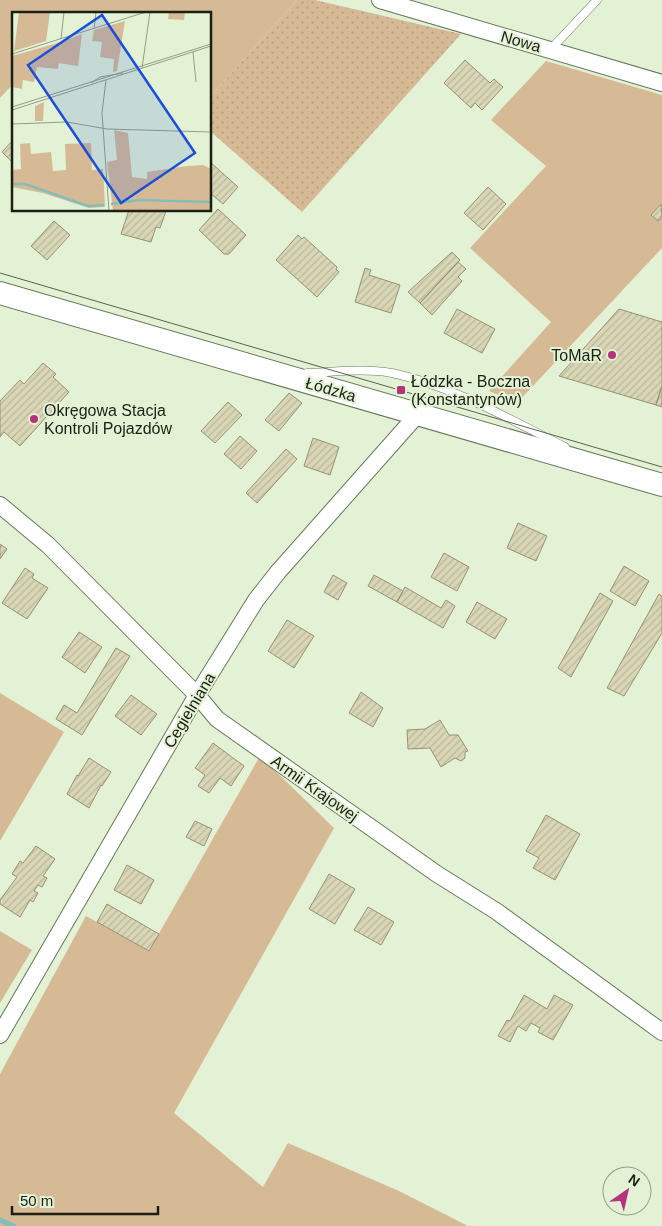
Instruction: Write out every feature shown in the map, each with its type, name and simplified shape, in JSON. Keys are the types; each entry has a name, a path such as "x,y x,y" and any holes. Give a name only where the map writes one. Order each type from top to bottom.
{"main road":[{"name":"Łódzka","path":"0,293 662,485"}],"street":[{"name":"Nowa","path":"380,0 662,83"},
{"name":"Cegielniana","path":"0,1035 197,695 266,587 418,414"},
{"name":"Armii Krajowej","path":"0,505 48,545 225,724 437,874 496,911 662,1032"}],"lane":[{"path":"550,50 597,0"},
{"path":"279,374 391,373 440,387 611,470"}],"shaded area":[{"path":"0,0 297,0 211,96 211,12 12,12 12,85 0,98"},
{"path":"297,0 315,0 461,34 302,212 211,132 211,96"},
{"path":"546,61 662,95 662,248 517,403 489,391 551,322 470,248 546,166 491,120"},
{"path":"0,693 64,732 0,841"},
{"path":"260,756 334,828 174,1113 263,1187 288,1143 399,1191 468,1226 0,1226 0,1074 86,916 149,951"},
{"path":"0,931 32,950 0,1003"}],"building":[{"path":"465,60 490,83 494,79 503,87 482,110 475,103 471,108 444,83"},
{"path":"12,141 12,160 2,152"},
{"path":"211,163 238,187 223,204 211,194"},
{"path":"488,187 506,204 483,230 464,213"},
{"path":"661,204 662,216 658,221 651,215"},
{"path":"218,209 246,235 229,254 224,254 199,230"},
{"path":"129,211 166,211 160,228 156,227 151,242 121,234"},
{"path":"54,221 70,235 47,260 31,246"},
{"path":"298,235 302,239 304,237 337,267 336,269 339,272 317,297 276,260"},
{"path":"452,252 460,260 420,303 408,292"},
{"path":"458,262 466,269 458,277 462,281 432,315 420,303"},
{"path":"365,268 371,270 369,275 400,285 391,313 355,302"},
{"path":"457,309 495,329 482,353 444,333"},
{"path":"619,309 662,322 662,386 656,405 559,376"},
{"path":"43,363 56,374 53,377 69,392 20,446 4,432 0,437 0,401 20,380 24,384"},
{"path":"662,386 662,407 656,405"},
{"path":"289,393 302,403 279,431 265,420"},
{"path":"228,402 242,415 215,443 201,431"},
{"path":"240,436 257,451 241,469 224,454"},
{"path":"313,438 339,447 330,475 304,466"},
{"path":"286,449 297,459 257,503 246,493"},
{"path":"518,523 547,536 536,561 507,548"},
{"path":"0,544 7,549 0,559"},
{"path":"444,553 469,567 457,591 431,577"},
{"path":"624,566 649,581 635,606 610,591"},
{"path":"25,568 34,574 32,578 48,588 27,619 2,603"},
{"path":"333,575 347,583 338,600 324,592"},
{"path":"374,575 403,591 397,602 368,586"},
{"path":"405,587 441,608 446,600 455,606 443,628 397,602"},
{"path":"600,593 613,601 571,677 558,668"},
{"path":"659,594 662,596 662,633 624,696 607,688"},
{"path":"477,602 507,619 495,639 466,622"},
{"path":"287,620 314,636 294,668 268,651"},
{"path":"79,632 102,647 85,673 62,657"},
{"path":"116,648 130,656 82,735 56,719 64,705 77,713"},
{"path":"361,692 383,708 373,727 349,713"},
{"path":"131,695 157,714 141,735 115,716"},
{"path":"440,720 449,735 458,735 468,751 465,752 465,758 461,761 455,758 441,767 430,748 408,749 407,730 425,729"},
{"path":"213,743 244,766 231,786 220,778 209,793 198,786 205,775 195,768"},
{"path":"89,758 111,772 101,785 89,808 67,794"},
{"path":"546,815 580,834 555,880 533,868 539,858 526,851"},
{"path":"195,821 212,829 204,846 186,837"},
{"path":"36,846 55,859 43,876 47,878 42,887 38,885 34,891 38,893 33,902 30,900 20,917 0,904 0,900 17,877 12,874 20,861 23,863"},
{"path":"127,865 154,880 141,904 114,890"},
{"path":"329,874 355,889 335,924 309,909"},
{"path":"107,904 159,934 149,951 97,922"},
{"path":"368,907 394,922 381,945 354,930"},
{"path":"524,995 547,1009 554,995 573,1005 553,1040 538,1032 540,1028 531,1023 526,1031 518,1026 510,1042 498,1036 507,1020 510,1021"}],"waterway":[{"path":"0,1220 13,1226"}],"tram line":[{"path":"0,273 662,467"}],"place":[{"name":"ToMaR","path":"612,355"},
{"name":"Łódzka - Boczna (Konstantynów)","path":"401,390"},
{"name":"Okręgowa Stacja Kontroli Pojazdów","path":"34,419"}]}
